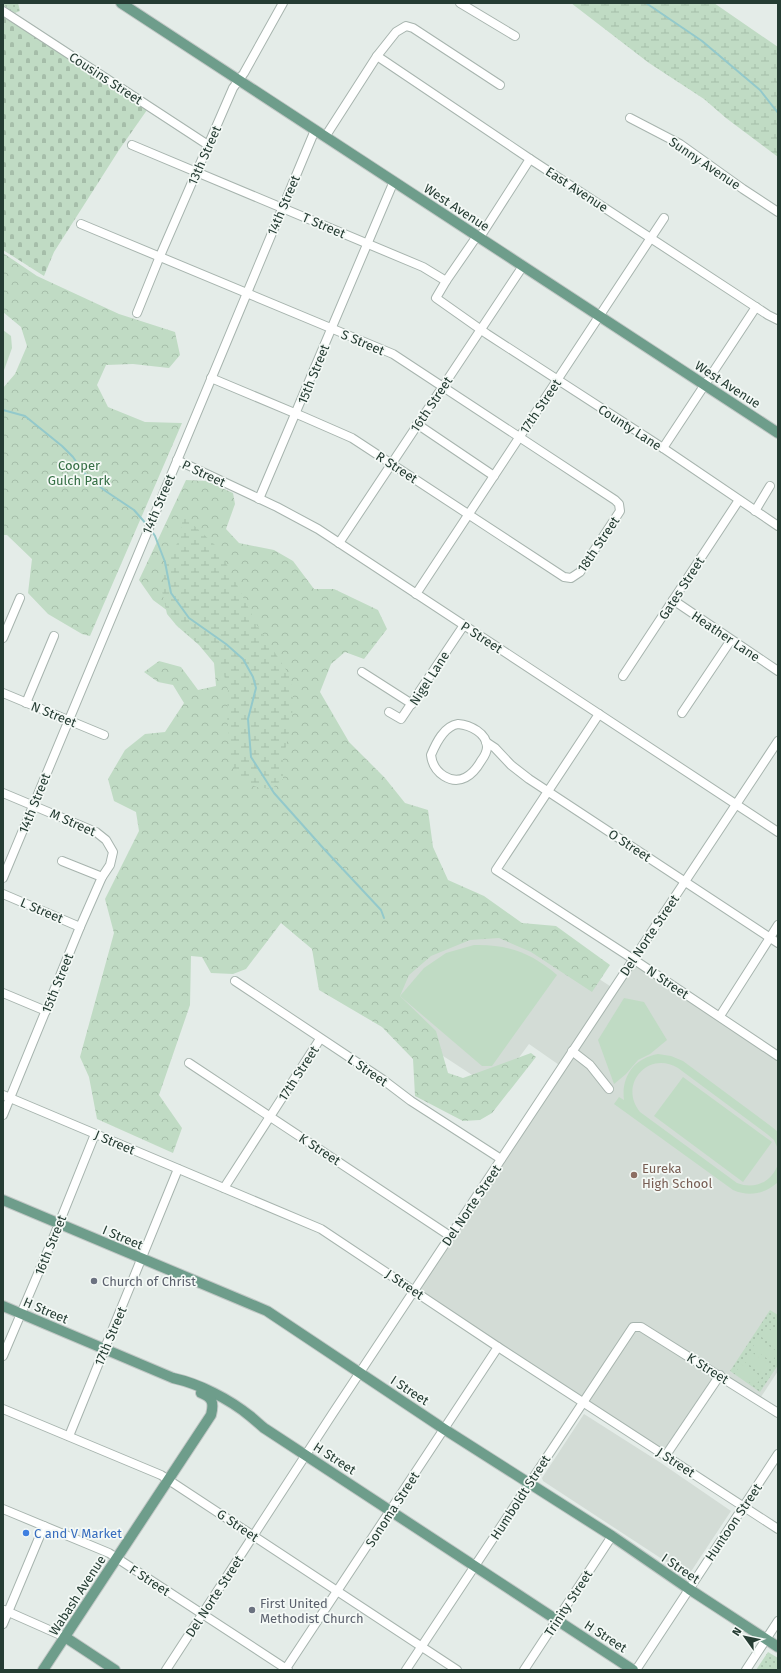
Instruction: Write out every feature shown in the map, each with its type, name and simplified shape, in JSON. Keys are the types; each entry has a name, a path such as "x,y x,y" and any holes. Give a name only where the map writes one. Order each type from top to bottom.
{"main road":[{"name":"West Avenue","path":"121,3 778,433"},
{"name":"I Street","path":"3,1200 267,1312 444,1429 612,1536 689,1589 778,1647"},
{"name":"H Street","path":"3,1306 173,1378 183,1380 222,1398 390,1511 634,1670"},
{"path":"173,1378 181,1385 207,1396 212,1401 214,1406 211,1415"},
{"name":"Wabash Avenue","path":"43,1670 211,1415 219,1409 226,1407 247,1420 258,1423"},
{"path":"65,1637 115,1670"}],"street":[{"path":"460,3 515,36"},
{"name":"13th Street","path":"137,313 160,256 233,88 244,74 262,39 283,4"},
{"name":"Cousins Street","path":"3,11 208,145"},
{"path":"325,136 377,56 396,32 406,26 410,26 500,85"},
{"name":"East Avenue","path":"377,56 530,159 778,320"},
{"name":"Sunny Avenue","path":"630,118 680,144 778,212"},
{"name":"14th Street","path":"3,878 246,292 315,130"},
{"name":"T Street","path":"132,145 368,243 423,267 446,281"},
{"path":"480,329 436,298 446,281 478,237 530,159"},
{"name":"15th Street","path":"259,499 394,181"},
{"name":"17th Street","path":"416,594 601,316 664,218"},
{"name":"S Street","path":"81,224 393,354 520,436 615,500 620,506"},
{"name":"16th Street","path":"339,542 522,266"},
{"path":"663,448 756,307"},
{"name":"County Lane","path":"480,329 663,448 778,526"},
{"name":"R Street","path":"211,378 345,434 561,575 571,578"},
{"path":"417,424 494,476"},
{"name":"P Street","path":"177,460 297,516 339,542 778,832"},
{"path":"755,511 770,486"},
{"name":"Gates Street","path":"623,676 739,500"},
{"name":"18th Street","path":"571,578 580,572 620,511 620,506"},
{"path":"3,638 20,598"},
{"name":"Heather Lane","path":"674,600 778,671"},
{"name":"Nigel Lane","path":"389,712 401,719 464,625"},
{"path":"26,703 54,636"},
{"path":"682,713 731,640"},
{"path":"362,672 412,704"},
{"name":"N Street","path":"3,693 104,735"},
{"path":"547,791 599,714"},
{"path":"452,725 469,726 479,732 486,742 487,748 484,757 475,771 464,779 458,780 446,777 436,769 432,761 431,755 436,745 444,732 452,725"},
{"name":"Del Norte Street","path":"166,1670 414,1290 778,741"},
{"name":"O Street","path":"486,742 514,768 547,791 778,943"},
{"name":"N Street","path":"547,791 496,870 720,1016 778,1056"},
{"name":"M Street","path":"3,793 96,832 106,840 113,852"},
{"name":"15th Street","path":"3,1115 7,1096 46,1011 80,926 102,877 110,866 113,852"},
{"path":"62,861 102,877"},
{"name":"L Street","path":"3,894 80,926"},
{"path":"720,1016 778,925"},
{"name":"L Street","path":"235,981 396,1089 411,1101 501,1159"},
{"path":"3,993 46,1011"},
{"name":"17th Street","path":"224,1188 320,1039"},
{"path":"572,1051 590,1065 609,1089"},
{"name":"K Street","path":"189,1063 450,1236"},
{"name":"J Street","path":"7,1096 321,1229 498,1347 778,1529"},
{"name":"16th Street","path":"3,1356 95,1134"},
{"name":"17th Street","path":"68,1436 178,1169"},
{"name":"Humboldt Street","path":"406,1670 628,1332 633,1326 637,1326"},
{"name":"K Street","path":"637,1326 720,1375 778,1413"},
{"name":"Sonoma Street","path":"286,1670 498,1347"},
{"path":"666,1455 720,1375"},
{"name":"G Street","path":"3,1409 161,1474 457,1670"},
{"name":"Huntoon Street","path":"634,1670 778,1454"},
{"name":"F Street","path":"3,1509 109,1553 286,1670"},
{"path":"3,1624 6,1610 44,1526"},
{"name":"Trinity Street","path":"524,1670 612,1536"},
{"path":"6,1610 65,1637"},
{"path":"746,1670 778,1621"}],"shaded area":[{"name":"Eureka High School","path":"451,883 613,988 633,959 778,1056 778,1371 759,1400 720,1375 666,1455 414,1290 562,1067 529,1044 495,1090 370,1008"},
{"path":"584,1414 661,1463 731,1511 688,1576 543,1481 542,1478"}],"green space":[{"path":"3,3 18,3 20,11 15,13 3,5"},
{"path":"571,3 714,3 778,47 778,157 726,118 704,99 649,63"},
{"path":"3,16 147,110 119,150 54,252 44,276 3,250"},
{"name":"Cooper Gulch Park","path":"3,253 37,276 119,314 175,332 180,355 169,368 133,364 106,365 97,385 108,407 145,422 182,423 90,636 82,634 48,614 28,593 32,559 7,535 3,535 3,388 15,374 27,346 21,327 3,312"},
{"path":"3,330 11,336 12,348 3,373"},
{"path":"186,480 206,481 233,493 235,504 226,529 239,543 274,550 293,561 314,589 334,589 378,610 387,629 364,659 345,652 331,664 320,692 349,742 385,778 405,803 428,810 433,847 448,880 484,896 522,923 556,926 610,965 592,992 531,952 499,938 470,940 431,956 409,975 400,996 436,1031 448,1073 463,1078 531,1053 536,1057 492,1113 480,1120 463,1121 415,1096 413,1059 382,1027 319,990 312,949 281,923 246,969 233,974 211,973 202,957 191,956 190,1005 159,1095 182,1128 173,1153 97,1119 89,1077 80,1057 114,933 105,899 139,831 136,812 114,801 108,779 125,750 145,734 165,732 184,703 173,685 158,682 144,672 159,661 181,667 198,690 216,686 213,651 191,628 153,600 139,580"},
{"path":"183,515 215,545 221,553 257,625 290,676 293,698 292,719 283,759 283,779 271,789 257,787 241,780 232,766 227,716 228,690 224,675 199,645 177,626 167,614 162,591 165,562 180,539"},
{"path":"474,945 497,946 518,951 548,967 557,975 492,1066 482,1066 400,996 424,968 446,953"},
{"path":"624,998 644,1002 667,1040 650,1054 638,1060 626,1074 614,1084 598,1040"},
{"path":"658,1054 671,1056 683,1061 772,1127 778,1132 778,1149 774,1140 767,1134 678,1068 667,1064 656,1063 647,1067 634,1081 632,1091 634,1102 640,1112 737,1183 750,1186 762,1183 772,1176 778,1164 777,1183 767,1190 751,1194 733,1190 614,1104 619,1097 624,1100 627,1076 636,1064 650,1056"},
{"path":"683,1077 772,1142 743,1182 654,1116"},
{"path":"770,1310 778,1315 778,1365 760,1392 730,1371"},
{"path":"766,1327 778,1335 778,1348 760,1336"},
{"path":"758,1339 778,1352 772,1362 752,1348"},
{"path":"750,1351 770,1365 764,1374 743,1361"},
{"path":"741,1364 762,1377 755,1386 735,1373"},
{"path":"768,1652 778,1658 778,1670 756,1670"}],"waterway":[{"path":"646,3 702,41 760,90 778,113"},
{"path":"3,410 25,416 62,446 73,457 84,473 104,490 134,510 148,526"},
{"path":"151,530 155,536 165,562 171,593 189,618 226,644 243,659 253,677 256,688 248,719 251,757 274,793 381,910 384,918"}],"place":[{"name":"Eureka High School","path":"634,1175"},
{"name":"Church of Christ","path":"94,1281"},
{"name":"C and V Market","path":"26,1533"},
{"name":"First United Methodist Church","path":"252,1610"}]}
